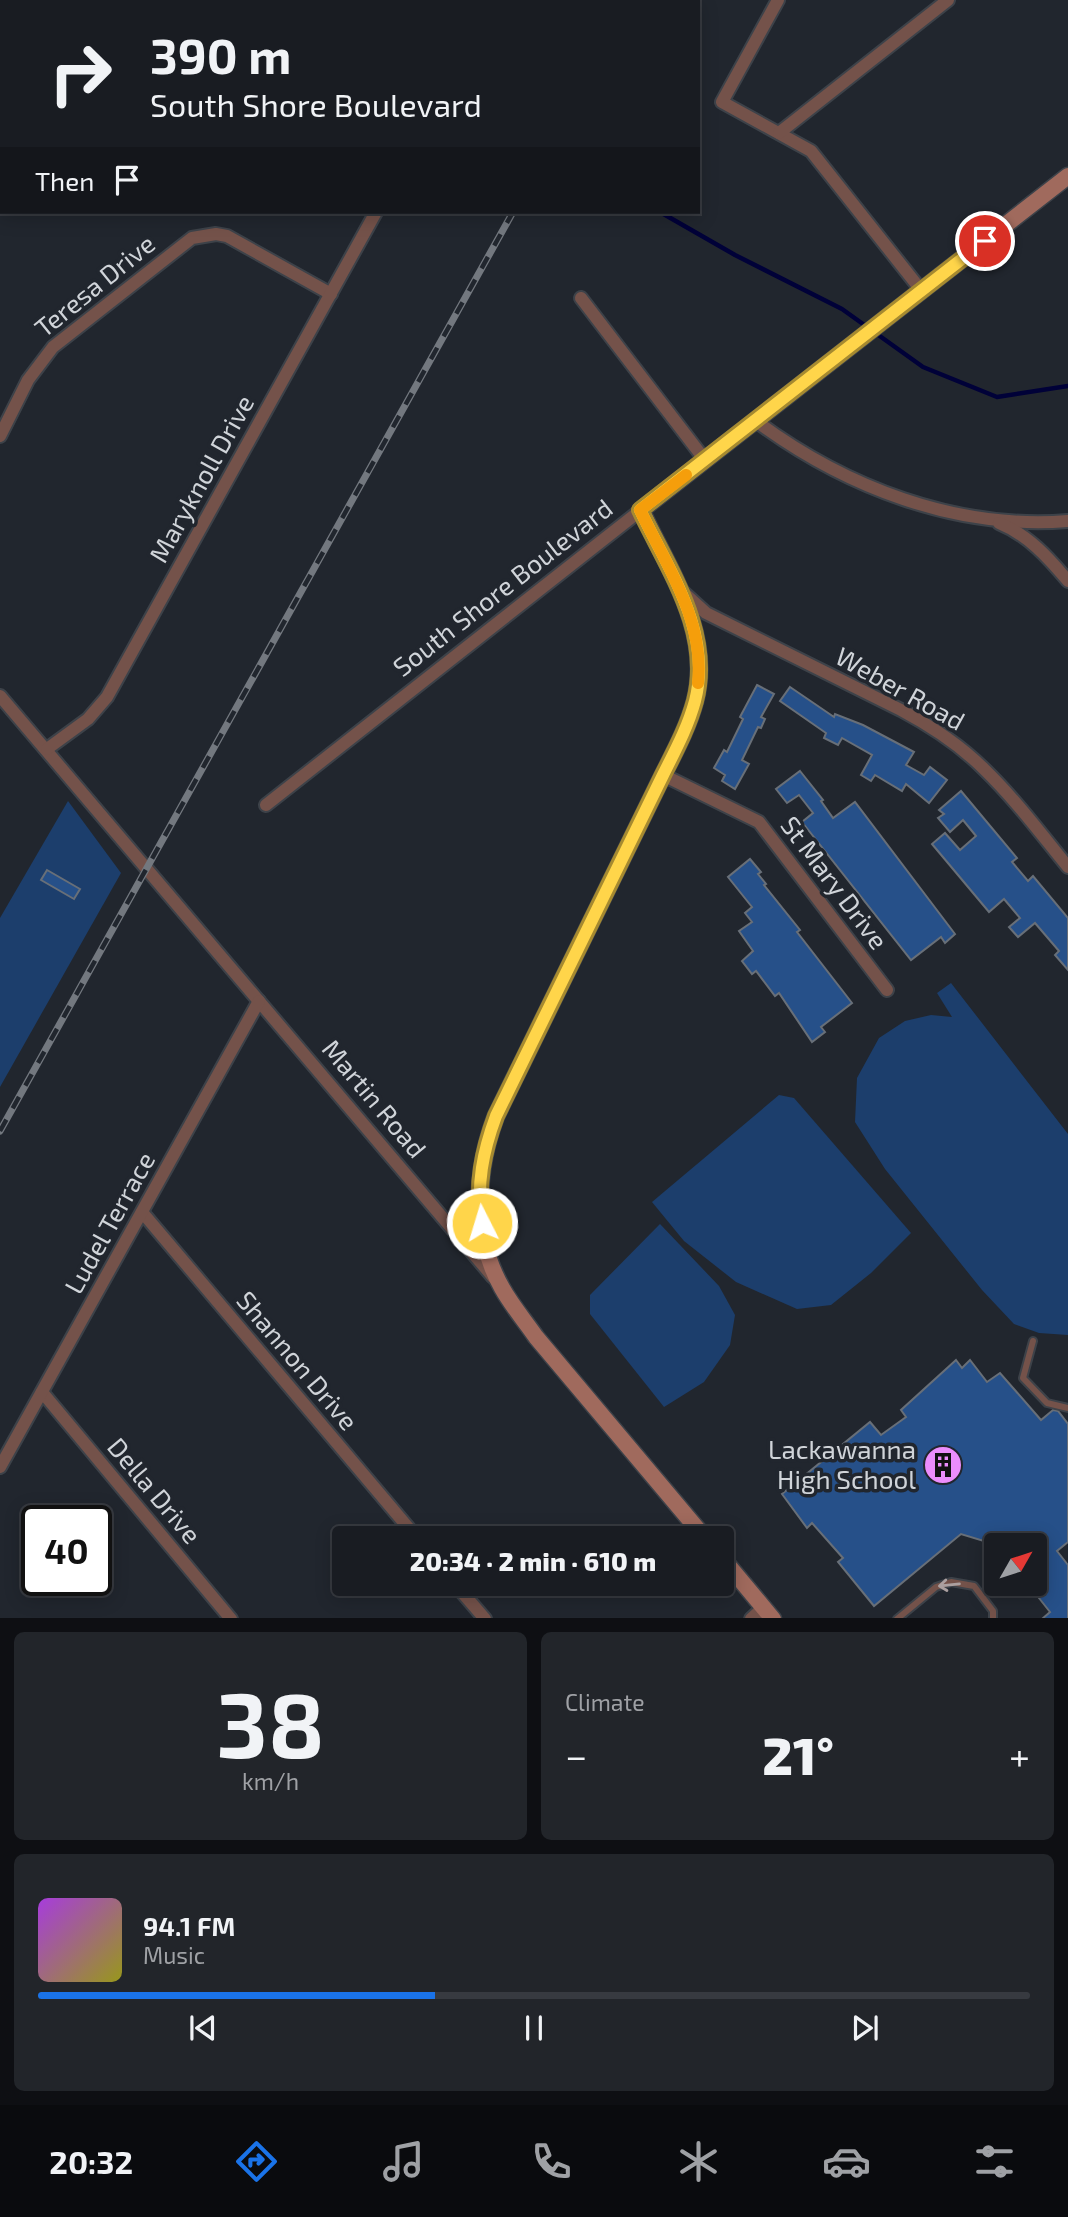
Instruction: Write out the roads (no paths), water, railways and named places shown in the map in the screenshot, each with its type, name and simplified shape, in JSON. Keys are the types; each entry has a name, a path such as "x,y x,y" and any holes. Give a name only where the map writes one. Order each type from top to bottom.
{"street":[{"path":"778,0 722,102 811,151 921,290"},
{"path":"779,134 948,0"},
{"name":"South Shore Boulevard","path":"266,805 1068,176"},
{"name":"Maryknoll Drive","path":"47,749 71,733 107,697 375,214"},
{"name":"Teresa Drive","path":"0,436 28,380 53,347 192,238 216,234 227,236 331,294"},
{"path":"582,298 705,460"},
{"path":"756,421 809,457 852,480 927,506 1003,525 1024,536 1044,553 1068,581"},
{"path":"501,1287 484,1237 480,1208 482,1163 488,1139 496,1116 690,719 696,698 699,676 693,624 681,589 640,510"},
{"path":"985,519 1020,522 1068,520"},
{"name":"Weber Road","path":"681,589 706,613 901,710 963,750 1002,788 1068,867"},
{"name":"Martin Road","path":"1,698 501,1287 536,1337 695,1526"},
{"name":"St Mary Drive","path":"663,775 759,822 887,990"},
{"name":"Ludel Terrace","path":"0,1467 259,1001"},
{"name":"Shannon Drive","path":"142,1212 407,1526"},
{"name":"Della Drive","path":"42,1392 230,1618"},
{"path":"734,1572 768,1613"},
{"path":"465,1596 484,1618"}],"lane":[{"path":"1033,1341 1023,1378 1047,1403 1068,1408"},
{"path":"898,1618 936,1587 951,1582 974,1586 993,1611 993,1618"}],"waterway":[{"path":"663,214 735,255 842,309 923,367 997,397 1068,386"}],"railway":[{"path":"0,1131 512,214"}],"place":[{"name":"Lackawanna High School","path":"943,1465"}]}
